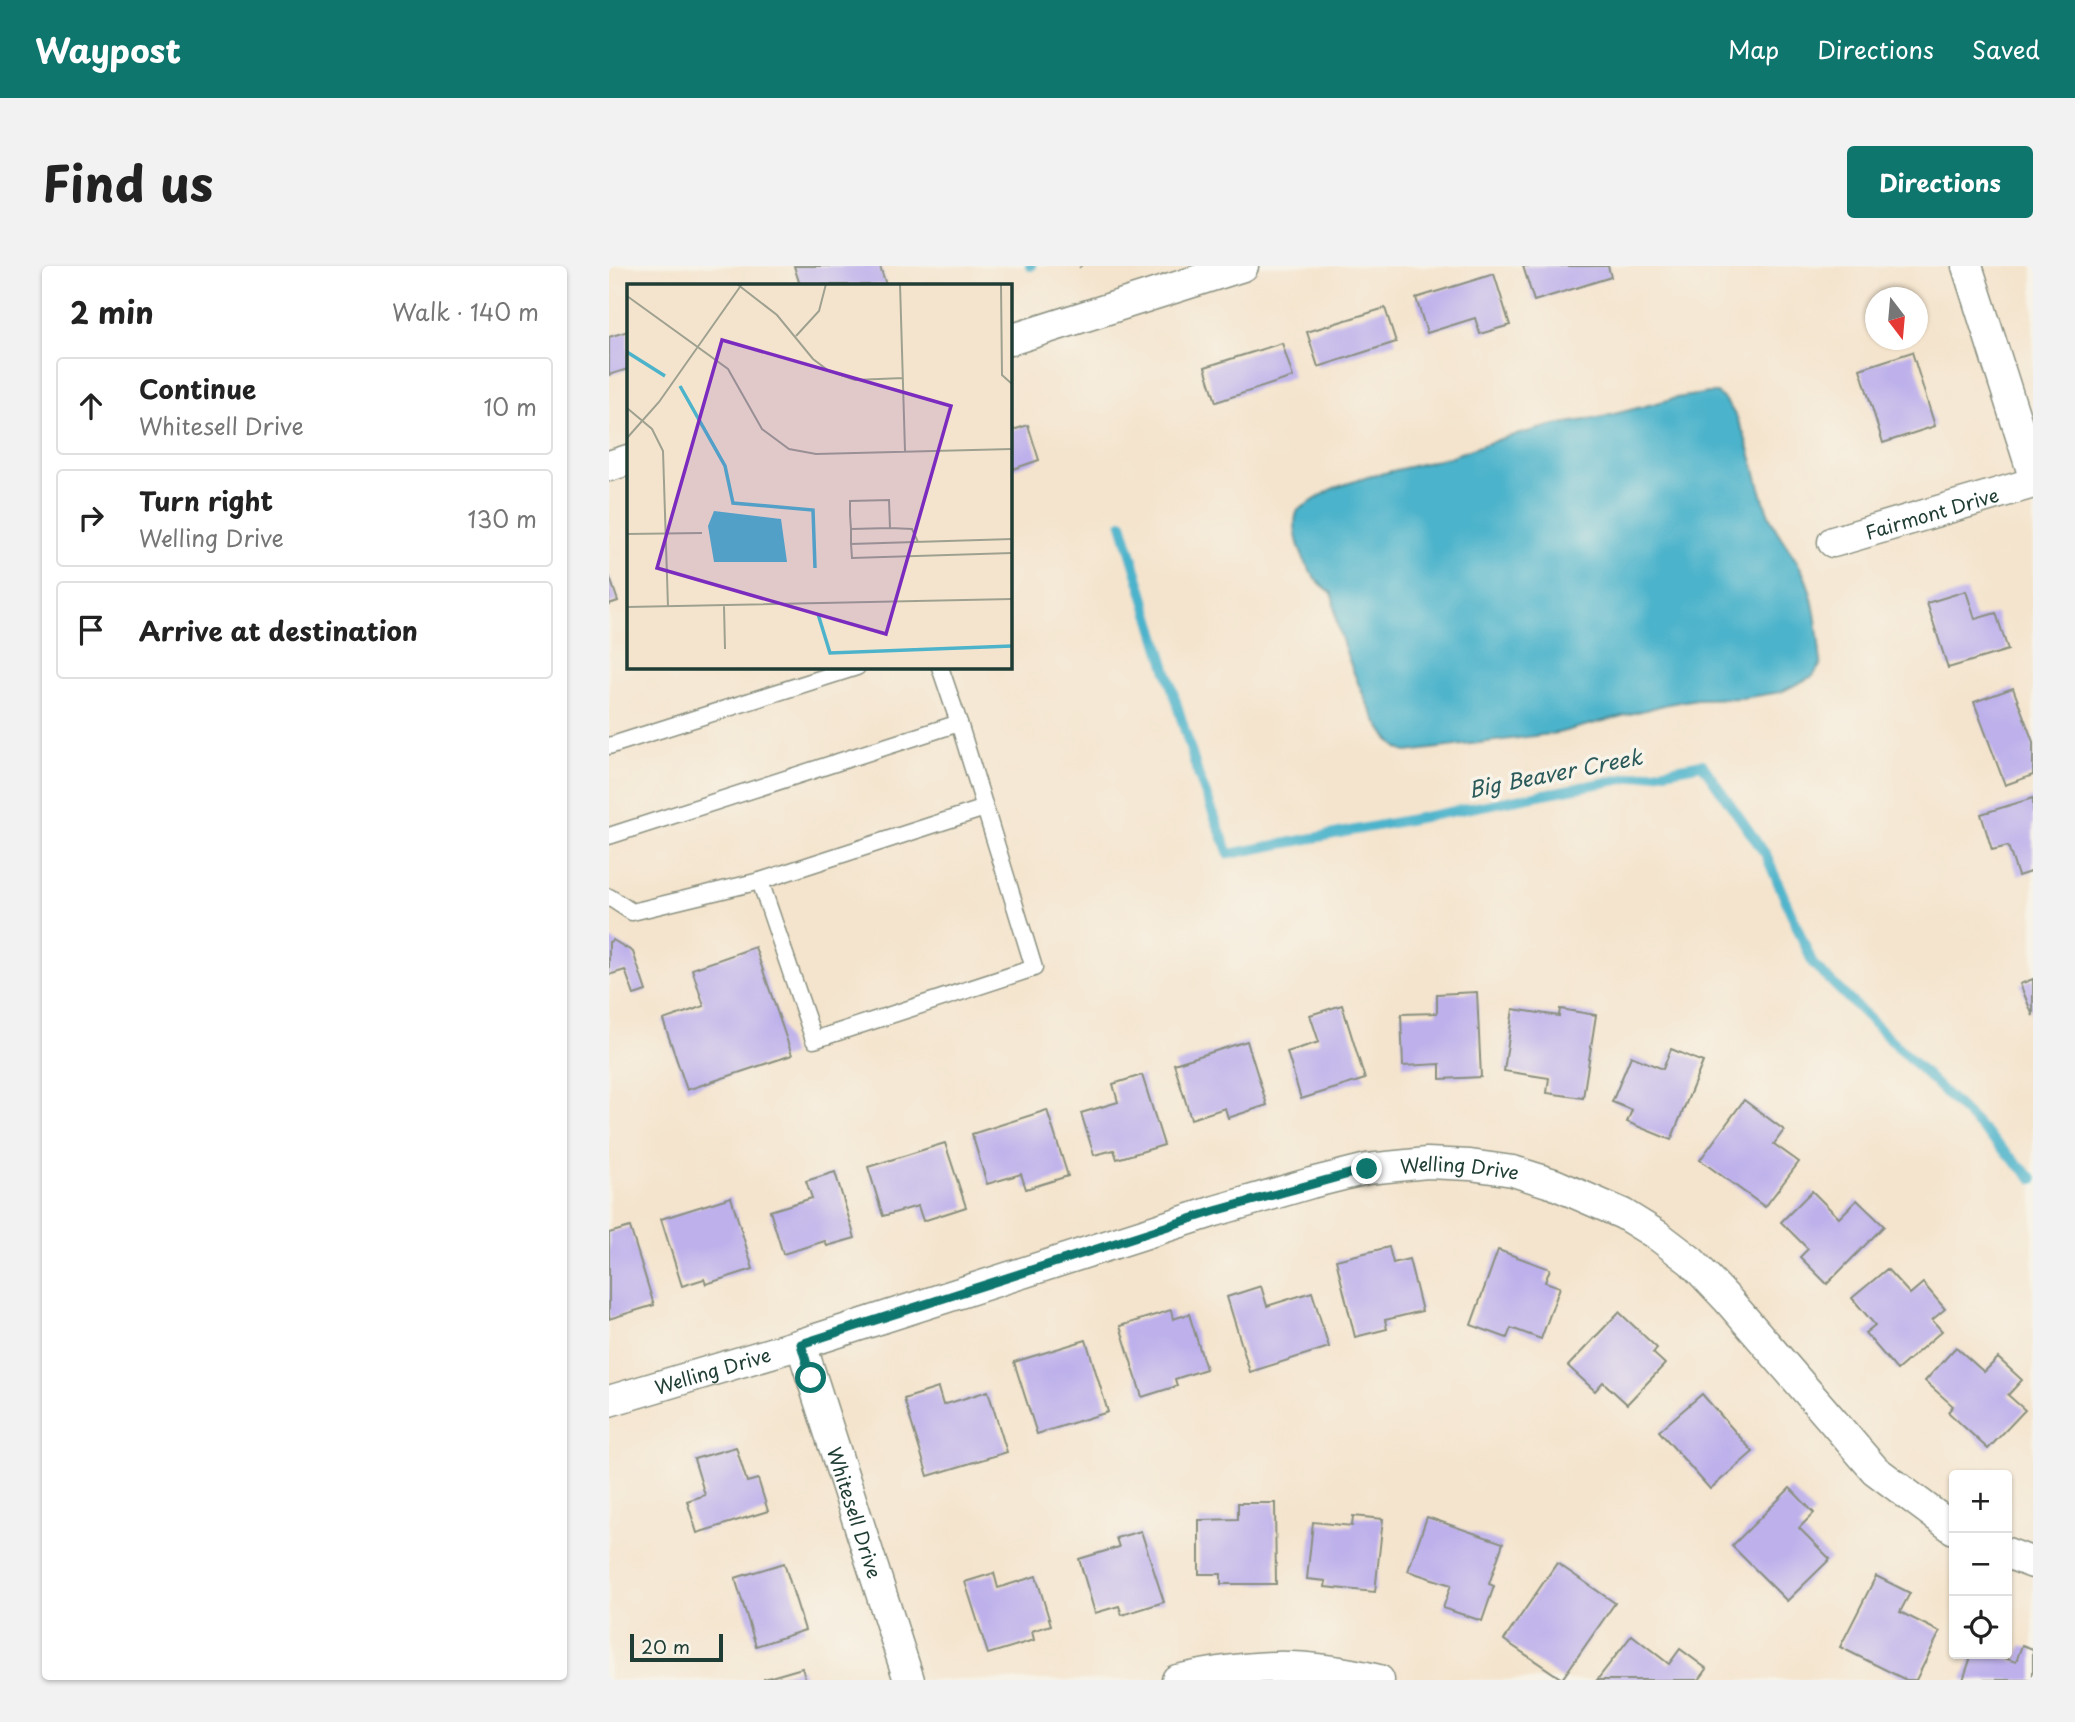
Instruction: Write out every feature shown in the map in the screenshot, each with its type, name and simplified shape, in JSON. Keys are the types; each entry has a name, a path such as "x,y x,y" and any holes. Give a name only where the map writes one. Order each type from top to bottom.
{"street":[{"path":"1011,340 1243,266"},
{"path":"1967,266 2033,474"},
{"path":"609,466 627,460"},
{"name":"Fairmont Drive","path":"1833,541 2033,483"},
{"name":"Welling Drive","path":"609,1401 801,1344 1215,1211 1367,1169 1427,1163 1470,1164 1554,1184 1623,1214 1657,1235 1691,1262 1728,1300 1875,1470 1949,1525"},
{"name":"Whitesell Drive","path":"801,1344 909,1680"},
{"path":"2012,1555 2033,1563"},
{"path":"1177,1680 1224,1670 1286,1665 1328,1668 1379,1680"}],"lane":[{"path":"609,746 854,668"},
{"path":"760,881 814,1040 1034,968 960,723 940,668"},
{"path":"609,836 960,723"},
{"path":"609,897 632,912 760,881 985,808"}],"water":[{"path":"1717,393 1737,418 1769,515 1808,585 1816,618 1821,664 1813,676 1781,692 1668,704 1558,733 1407,752 1396,747 1375,719 1365,700 1338,626 1332,593 1315,578 1302,554 1295,526 1298,510 1334,488 1449,457 1503,438 1676,398"}],"building":[{"path":"794,266 880,266 886,284 800,284"},
{"path":"1523,266 1608,266 1611,277 1534,301"},
{"path":"1494,274 1510,325 1480,334 1475,318 1427,333 1416,298"},
{"path":"1385,308 1396,342 1318,367 1307,332"},
{"path":"627,331 627,369 609,375 609,337"},
{"path":"1282,343 1293,377 1216,402 1205,367"},
{"path":"1912,352 1935,426 1883,443 1860,369"},
{"path":"1028,425 1039,460 1011,470 1011,431"},
{"path":"609,575 618,601 609,604"},
{"path":"1966,591 1975,619 1996,613 2008,650 1948,668 1927,603"},
{"path":"2013,688 2033,742 2033,775 2005,785 1974,702"},
{"path":"2033,798 2033,871 2018,876 2008,846 1992,850 1981,814"},
{"path":"613,940 633,952 646,991 634,995 625,970 609,975 609,942"},
{"path":"755,947 792,1055 687,1090 663,1020 704,1006 692,969"},
{"path":"2033,979 2033,1016 2020,984"},
{"path":"1477,992 1481,1077 1440,1079 1440,1064 1403,1066 1401,1014 1437,1013 1437,994"},
{"path":"1342,1005 1365,1079 1301,1099 1287,1052 1319,1042 1310,1015"},
{"path":"1513,1009 1559,1016 1560,1009 1596,1015 1583,1098 1547,1093 1549,1078 1504,1071"},
{"path":"1247,1041 1267,1105 1228,1118 1225,1108 1191,1119 1174,1064"},
{"path":"1671,1049 1703,1062 1671,1140 1627,1122 1632,1110 1612,1102 1631,1056 1663,1069"},
{"path":"1142,1075 1164,1145 1117,1159 1114,1150 1094,1155 1081,1113 1118,1102 1113,1084"},
{"path":"1744,1100 1784,1130 1774,1144 1799,1162 1765,1207 1700,1160"},
{"path":"1047,1110 1068,1176 1026,1189 1021,1174 987,1184 972,1134"},
{"path":"945,1143 966,1207 923,1221 918,1206 883,1216 868,1167"},
{"path":"835,1172 855,1238 827,1246 825,1241 783,1254 770,1211 812,1198 806,1181"},
{"path":"1812,1191 1839,1218 1857,1200 1884,1226 1827,1284 1800,1257 1808,1249 1781,1222"},
{"path":"731,1197 753,1269 706,1284 704,1279 682,1286 661,1219"},
{"path":"630,1227 654,1305 609,1319 609,1233"},
{"path":"1389,1247 1393,1263 1409,1259 1422,1311 1385,1320 1387,1329 1355,1337 1336,1260"},
{"path":"1498,1250 1550,1269 1545,1282 1560,1287 1541,1339 1511,1328 1507,1338 1471,1325"},
{"path":"1887,1269 1910,1294 1923,1283 1945,1309 1932,1320 1942,1331 1897,1370 1865,1333 1875,1325 1852,1298"},
{"path":"1261,1286 1267,1306 1312,1292 1329,1347 1250,1372 1227,1297"},
{"path":"1171,1310 1173,1319 1189,1314 1206,1369 1175,1379 1177,1386 1142,1397 1120,1326"},
{"path":"1619,1312 1657,1348 1653,1353 1665,1364 1627,1404 1603,1382 1595,1391 1568,1366"},
{"path":"1086,1340 1108,1412 1037,1434 1014,1362"},
{"path":"1956,1347 1984,1372 1998,1358 2022,1380 2008,1395 2025,1410 1988,1449 1948,1412 1953,1406 1925,1381"},
{"path":"938,1388 943,1405 988,1391 1007,1452 928,1476 904,1399"},
{"path":"1702,1394 1753,1452 1710,1489 1659,1431"},
{"path":"736,1447 747,1482 758,1479 768,1511 697,1533 687,1501 705,1495 694,1459"},
{"path":"1790,1488 1814,1513 1799,1528 1830,1559 1787,1601 1732,1546"},
{"path":"1238,1503 1275,1503 1276,1584 1221,1584 1221,1574 1199,1574 1199,1520 1238,1519"},
{"path":"1353,1516 1383,1519 1375,1592 1325,1587 1326,1581 1307,1579 1313,1522 1352,1526"},
{"path":"1427,1517 1503,1543 1489,1584 1494,1586 1482,1621 1443,1608 1451,1585 1408,1571"},
{"path":"1141,1531 1164,1602 1122,1615 1119,1606 1095,1613 1079,1559 1119,1547 1116,1538"},
{"path":"784,1563 805,1630 756,1646 735,1578"},
{"path":"1557,1563 1615,1603 1562,1679 1504,1640"},
{"path":"994,1573 998,1588 1036,1576 1051,1625 1032,1631 1034,1640 988,1654 965,1582"},
{"path":"1876,1576 1910,1593 1900,1612 1940,1632 1916,1680 1906,1680 1840,1647"},
{"path":"1632,1635 1669,1664 1680,1649 1707,1669 1699,1680 1597,1680"},
{"path":"2022,1645 2033,1649 2033,1680 1963,1680 1970,1659 2007,1659 2016,1662"},
{"path":"802,1668 806,1680 764,1680 764,1679"}],"waterway":[{"name":"Big Beaver Creek","path":"1122,524 1198,774 1229,854 1702,764 1766,855 1813,964 2033,1179"}],"route":[{"path":"811,1378 801,1344 1215,1211 1367,1169"}]}
